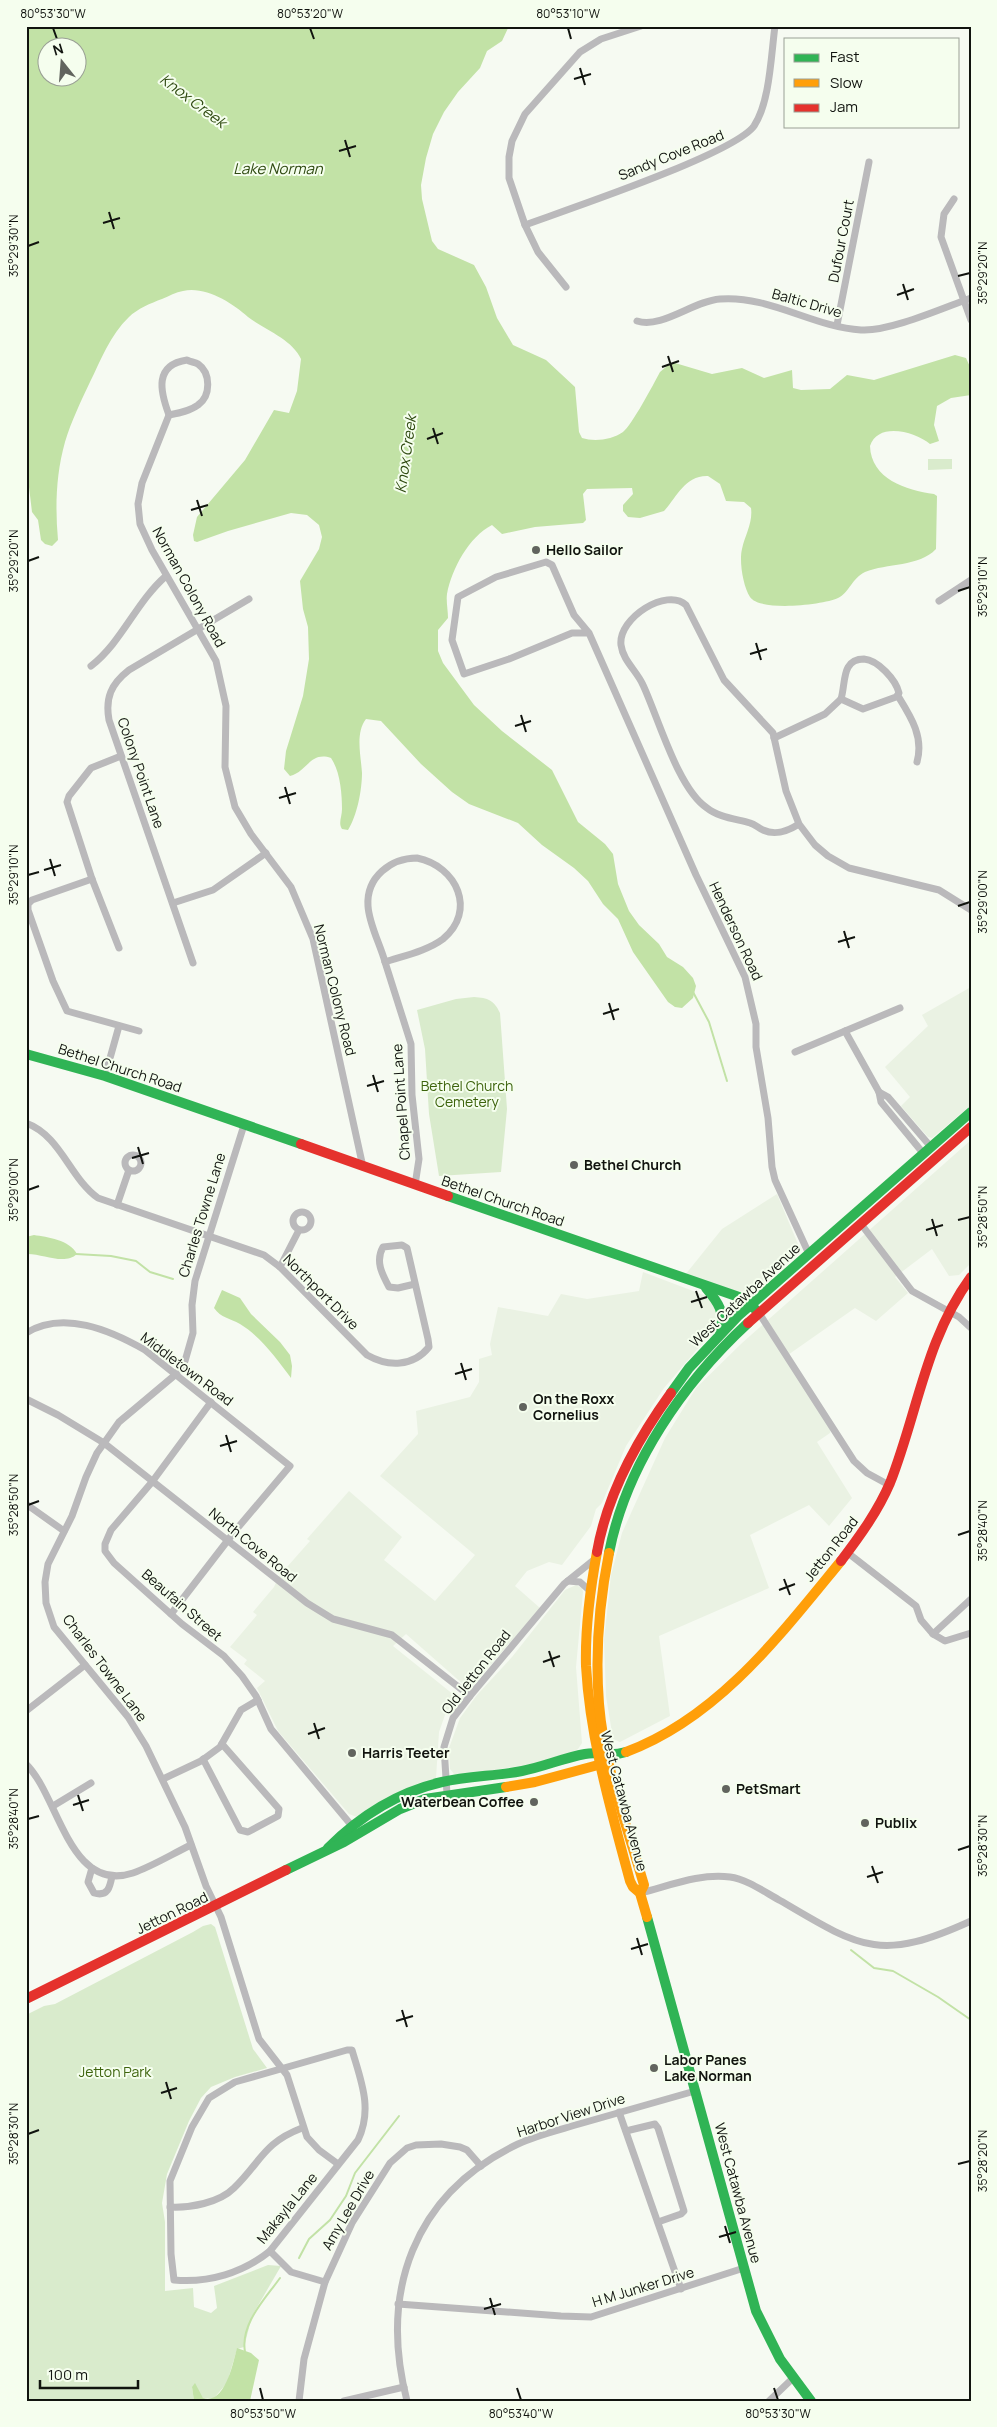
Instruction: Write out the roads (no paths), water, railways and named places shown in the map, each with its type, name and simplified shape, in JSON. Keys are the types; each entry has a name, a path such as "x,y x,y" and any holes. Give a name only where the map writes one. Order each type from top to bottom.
{"main road":[{"name":"Bethel Church Road","path":"26,1054 105,1076 739,1297 759,1313"},
{"name":"West Catawba Avenue","path":"811,2401 791,2380 775,2353 756,2312 640,1893 632,1887 598,1765 586,1681 585,1629 589,1590 595,1559 612,1501 639,1440 671,1389 719,1334 971,1112"},
{"name":"West Catawba Avenue","path":"640,1893 644,1885 608,1756 599,1706 596,1636 603,1577 619,1516 636,1472 673,1407 703,1368 759,1313 971,1127"},
{"path":"885,1202 893,1189 930,1155 927,1150"},
{"name":"Jetton Road","path":"26,1999 215,1907 328,1848 344,1842 411,1805 447,1794 535,1782 598,1765 608,1756 654,1740 686,1721 726,1692 754,1664 848,1553 866,1528 889,1485 928,1362 948,1312 971,1277"},
{"path":"704,1286 719,1302 724,1312 724,1322 719,1334"},
{"path":"619,1516 623,1490 642,1445 639,1440"},
{"name":"Jetton Road","path":"328,1848 352,1826 396,1797 445,1782 521,1771 596,1753 608,1756"}],"street":[{"path":"566,287 538,252 525,225 510,178 508,164 512,141 525,114 580,52 601,39 641,26"},
{"name":"Sandy Cove Road","path":"525,225 707,155 747,133 754,125 761,109 775,26"},
{"name":"Dufour Court","path":"837,325 869,162"},
{"path":"954,199 944,214 941,236 967,299 971,320"},
{"name":"Baltic Drive","path":"637,321 646,323 660,320 706,301 732,298 758,302 837,325 861,330 878,330 967,299"},
{"path":"187,360 198,364 205,373 208,383 207,395 199,404 169,415 162,390 162,377 167,368 176,362 187,360"},
{"name":"Norman Colony Road","path":"169,415 142,483 138,504 144,536 199,629 216,662 225,697 225,767 232,799 243,821 291,887 312,939 364,1167"},
{"name":"Henderson Road","path":"589,633 572,633 509,659 464,674 452,640 458,597 496,576 546,562 552,565 574,615 589,633 696,875 745,977 756,1024 756,1047 768,1118 772,1167 775,1180 809,1254"},
{"path":"91,666 103,656 154,587 166,576"},
{"path":"939,601 971,580"},
{"name":"Colony Point Lane","path":"193,963 121,756 107,710 111,690 129,670 249,599"},
{"path":"799,824 783,832 768,832 753,823 716,813 694,798 659,726 643,684 624,656 621,637 630,619 664,601 682,602 690,612 724,680 735,694 764,722 774,738 786,791 799,824 815,845 839,863 882,877 939,890 971,910"},
{"path":"774,738 825,714 841,699 847,667 860,659 869,659 881,667 898,688 898,696 918,733 921,749 917,762"},
{"path":"841,699 858,708 867,709 898,696"},
{"path":"119,948 92,879 67,802 69,796 91,768 121,756"},
{"path":"173,904 213,890 266,853"},
{"name":"Chapel Point Lane","path":"385,962 435,944 446,936 454,925 459,906 456,885 447,872 434,862 417,858 397,861 384,869 373,883 368,905 385,962 411,1044 412,1095 419,1160 414,1185"},
{"path":"92,879 32,900 28,904 28,910 53,981 67,1011 139,1031"},
{"path":"795,1052 900,1008"},
{"path":"105,1076 119,1026"},
{"path":"845,1031 879,1092 888,1097 927,1150"},
{"name":"Northport Drive","path":"26,1123 50,1138 83,1186 98,1198 209,1237 256,1251 280,1267 367,1355 383,1364 395,1364 422,1356 429,1347 415,1284"},
{"name":"Charles Towne Lane","path":"244,1125 194,1288 191,1345 175,1375 119,1422 92,1462 72,1516 51,1557 46,1574 46,1603 54,1627 128,1717 146,1746 163,1780 191,1845 234,1957 258,2039 287,2075 302,2128"},
{"path":"117,1205 129,1170"},
{"path":"861,1224 912,1291 971,1328"},
{"path":"280,1267 299,1230"},
{"path":"402,1245 406,1248 415,1284 398,1288 388,1287 382,1274 379,1260 383,1247 402,1245"},
{"name":"Bethel Church Road","path":"759,1313 854,1461 867,1473 889,1485"},
{"name":"Middletown Road","path":"26,1333 44,1324 74,1322 132,1342 145,1350 290,1466 227,1541"},
{"name":"North Cove Road","path":"26,1399 58,1415 104,1443 292,1593 327,1616 392,1635 470,1696"},
{"name":"Beaufain Street","path":"211,1402 152,1482 111,1530 105,1544 105,1551 114,1563 171,1614 224,1656 242,1676 258,1700 271,1729 280,1742 337,1805 352,1826"},
{"path":"26,1504 64,1531"},
{"path":"171,1614 227,1541"},
{"path":"848,1553 906,1596 916,1606 921,1620 933,1634 945,1641 971,1633"},
{"name":"Old Jetton Road","path":"447,1794 444,1759 446,1738 453,1718 568,1581 595,1559"},
{"path":"568,1581 580,1582 589,1590"},
{"path":"933,1634 971,1599"},
{"path":"26,1710 85,1665"},
{"path":"163,1780 203,1759 222,1744 241,1710 258,1700"},
{"path":"203,1759 240,1830 248,1832 278,1816 279,1809 222,1744"},
{"path":"26,1764 38,1776 72,1847 80,1859 92,1868 112,1876 134,1873 191,1845"},
{"path":"53,1806 91,1783"},
{"path":"92,1868 88,1882 90,1890 94,1893 103,1894 107,1892 110,1888 112,1876"},
{"path":"640,1893 702,1878 733,1878 778,1900 840,1935 872,1946 910,1945 925,1941 971,1921"},
{"name":"Makayla Lane","path":"352,2050 365,2098 366,2120 358,2140 338,2164 270,2250 232,2274 186,2281 174,2280 171,2254 170,2181 174,2166 199,2111 209,2098 235,2082 352,2050"},
{"name":"Harbor View Drive","path":"408,2401 398,2345 398,2304 408,2264 422,2230 441,2204 481,2166 505,2150 535,2137 695,2091"},
{"path":"619,2112 681,2289"},
{"path":"626,2131 650,2123 655,2124 658,2128 684,2211 681,2214 658,2222"},
{"path":"170,2207 183,2208 200,2204 233,2189 268,2148 284,2136 302,2128 312,2143 338,2164"},
{"name":"Amy Lee Drive","path":"299,2401 299,2388 304,2359 324,2282 352,2223 390,2163 399,2154 416,2145 441,2144 460,2147 475,2156 481,2166"},
{"path":"270,2250 291,2272 324,2282"},
{"name":"H M Junker Drive","path":"398,2304 583,2317 601,2314 744,2268"},
{"path":"769,2401 791,2380"},
{"path":"344,2401 404,2387"}],"water":[{"name":"Lake Norman","path":"26,26 509,26 502,41 487,51 480,68 458,92 444,112 433,134 426,158 421,185 422,199 432,241 438,249 474,265 486,287 497,318 513,345 546,360 575,387 579,432 582,438 603,440 623,432 637,413 660,372 667,366 675,363 712,374 742,368 764,378 792,370 793,388 801,390 830,389 847,375 874,380 955,355 966,358 971,369 971,395 951,398 937,406 934,425 939,441 930,444 907,433 889,431 881,433 874,438 870,446 876,467 883,475 902,486 937,496 936,549 929,555 912,562 865,572 838,598 806,605 778,606 756,602 750,597 744,580 741,560 742,549 751,519 751,508 744,502 726,501 720,484 708,476 693,479 687,483 664,511 640,518 628,517 623,511 623,505 633,494 632,488 587,489 583,494 586,520 583,523 535,527 502,534 492,525 476,537 457,564 447,594 448,618 438,630 438,651 443,663 474,705 502,731 552,770 578,822 605,844 613,854 618,884 629,911 639,925 659,944 667,957 683,967 693,978 696,986 693,998 682,1008 675,1007 668,1002 633,952 618,919 603,904 588,881 574,868 542,845 518,823 469,804 452,792 421,764 381,721 366,719 361,731 361,787 356,810 348,830 342,829 340,824 342,809 341,789 337,769 331,758 318,757 301,771 290,776 284,769 286,751 303,696 309,659 308,627 303,609 300,581 319,549 322,537 319,525 307,515 291,513 197,542 194,541 193,535 197,517 245,460 274,410 289,413 297,391 301,359 285,340 255,322 226,301 201,291 192,290 175,293 149,304 132,314 116,332 102,357 73,419 65,442 58,478 58,540 52,546 45,544 41,540 38,520 32,512 26,462"},
{"path":"34,1235 64,1242 74,1249 77,1254 66,1259 59,1259 26,1254 26,1237"},
{"path":"222,1290 240,1298 251,1314 280,1342 290,1355 292,1366 291,1378 261,1341 240,1324 226,1318 214,1308"},
{"path":"237,2348 251,2353 259,2360 250,2401 194,2401 192,2387 195,2383 203,2398 211,2398 222,2389 227,2381"}],"waterway":[{"name":"Knox Creek","path":"693,992 709,1022 727,1081"},
{"path":"76,1254 111,1256 136,1261 150,1272 173,1279"},
{"path":"851,1950 874,1968 893,1971 938,1997 971,2020"},
{"path":"299,2258 309,2239 330,2220 346,2196 355,2173 399,2116"},
{"path":"245,2352 244,2342 250,2322 261,2303 280,2278"}],"place":[{"name":"Hello Sailor","path":"536,550"},
{"name":"Bethel Church","path":"574,1165"},
{"name":"On the Roxx Cornelius","path":"523,1407"},
{"name":"Harris Teeter","path":"352,1753"},
{"name":"PetSmart","path":"726,1789"},
{"name":"Waterbean Coffee","path":"534,1802"},
{"name":"Publix","path":"865,1823"},
{"name":"Labor Panes Lake Norman","path":"654,2068"}],"park label":[{"name":"Bethel Church Cemetery","path":"467,1094"},
{"name":"Jetton Park","path":"115,2072"}]}
